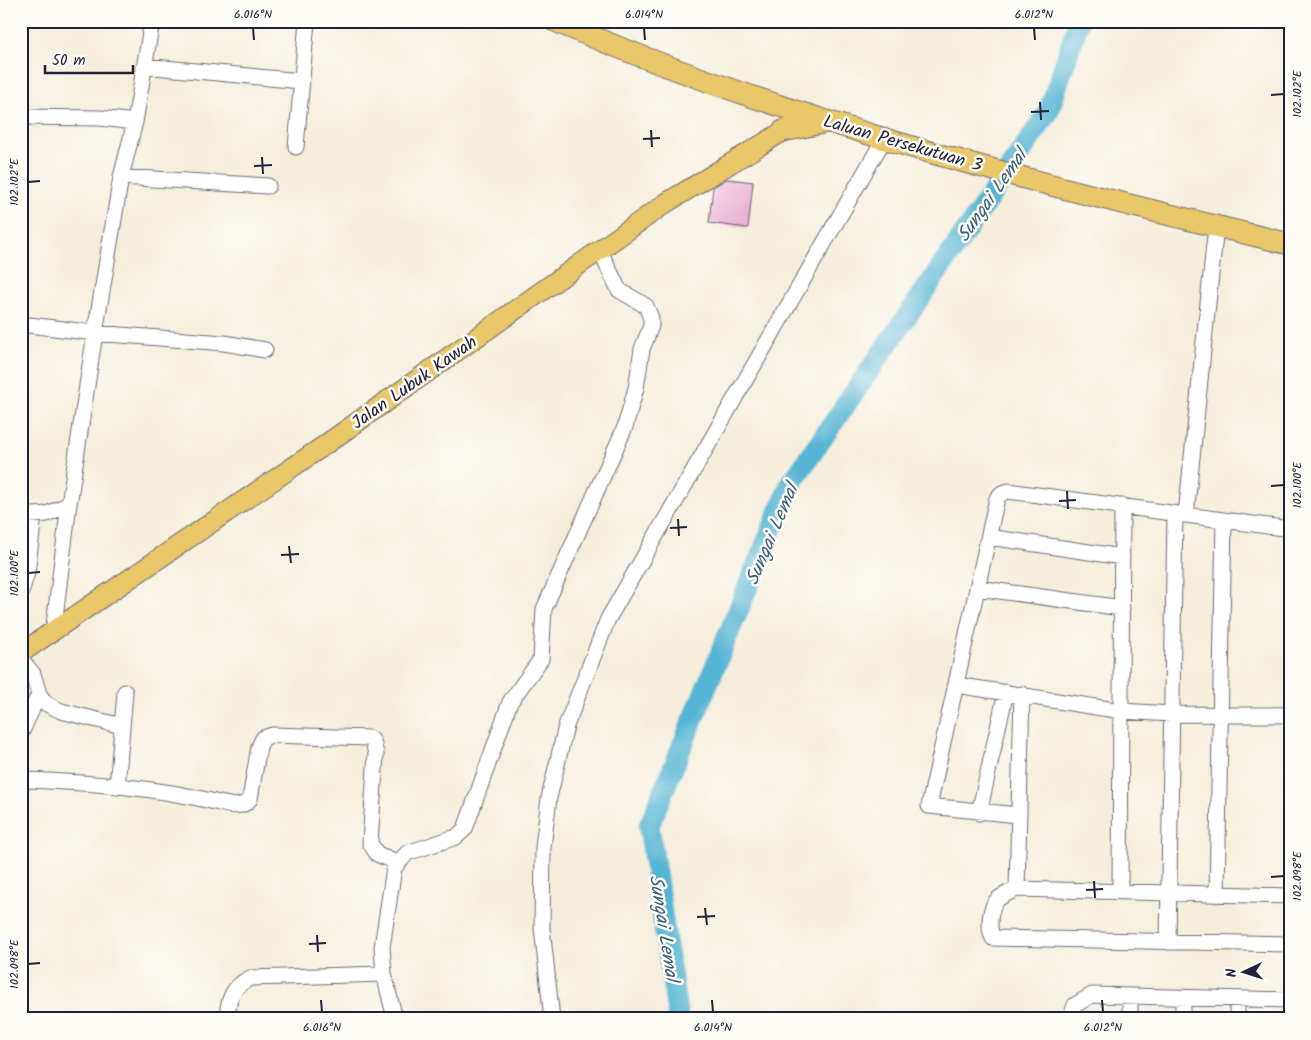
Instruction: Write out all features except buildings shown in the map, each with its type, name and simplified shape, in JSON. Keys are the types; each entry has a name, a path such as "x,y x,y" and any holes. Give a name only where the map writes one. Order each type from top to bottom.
{"highway":[{"name":"Laluan Persekutuan 3","path":"555,21 617,48 818,119 916,149 1161,213 1290,244"},
{"path":"781,106 786,116 786,126 783,131"},
{"path":"783,131 818,119"}],"main road":[{"name":"Jalan Lubuk Kawah","path":"21,653 600,251 666,203 783,131"}],"street":[{"path":"53,632 69,504 120,177 136,122 152,21"},
{"path":"296,147 308,21"},
{"path":"144,66 302,81"},
{"path":"21,117 100,118 136,122"},
{"path":"552,1019 542,928 542,847 549,798 566,726 608,619 884,139"},
{"path":"120,177 268,186"},
{"path":"1168,942 1172,714 1180,514 1216,226"},
{"path":"395,1019 384,974 383,938 392,875 397,862 407,853 456,836 465,828 510,702 541,659 544,608 625,427 636,388 642,348 651,326 651,318 646,306 619,290 600,251"},
{"path":"21,324 95,333 224,342 266,350"},
{"path":"1018,815 979,813 929,806 997,498 1002,493 1008,491 1290,529"},
{"path":"21,592 27,573 28,516 47,514 69,504"},
{"path":"1120,892 1122,506"},
{"path":"1217,895 1224,520"},
{"path":"989,537 1122,557"},
{"path":"977,588 1122,608"},
{"path":"21,659 33,674 39,694 45,703 61,710 122,726"},
{"path":"956,685 1121,711 1172,714 1290,715"},
{"path":"117,787 125,692"},
{"path":"979,813 1006,692"},
{"path":"21,733 39,694"},
{"path":"1017,889 1022,694"},
{"path":"21,777 29,780 182,794 227,805 243,805 250,799 259,747 263,738 272,735 369,738 375,746 376,754 370,843 377,854 397,862"},
{"path":"1290,896 1017,889 998,899 993,906 989,932 993,938 1290,944"},
{"path":"227,1019 229,997 234,989 250,978 384,974"},
{"path":"1070,1019 1074,1005 1088,996 1290,1000"},
{"path":"1130,997 1130,1019"},
{"path":"1183,998 1183,1019"},
{"path":"1237,999 1237,1019"}],"waterway":[{"name":"Sungai Lemal","path":"678,1019 649,826 790,485 1048,113 1079,21"}]}
